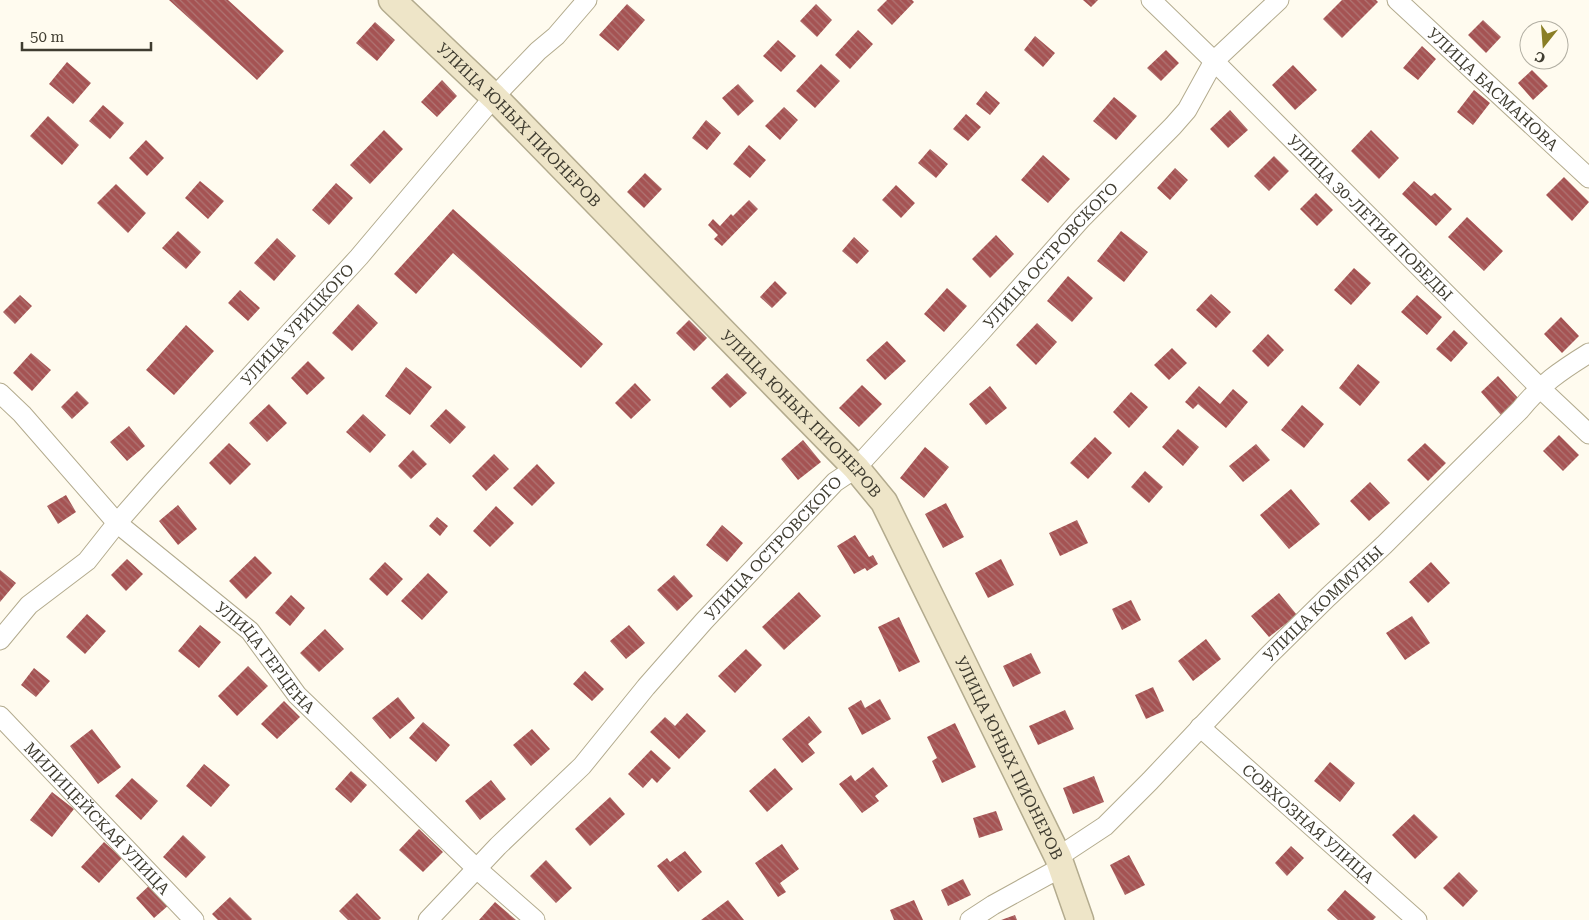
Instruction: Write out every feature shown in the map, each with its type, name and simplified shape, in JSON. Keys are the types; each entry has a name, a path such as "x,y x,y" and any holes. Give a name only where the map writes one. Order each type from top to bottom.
{"main road":[{"name":"УЛИЦА ЮНЫХ ПИОНЕРОВ","path":"392,0 494,97 856,468 884,502 1060,862 1080,920"}],"street":[{"name":"УЛИЦА УРИЦКОГО","path":"0,640 29,604 87,561 117,523 355,262 494,97 538,51 556,36 587,0"},
{"name":"УЛИЦА 30-ЛЕТИЯ ПОБЕДЫ","path":"1151,0 1540,388 1589,434"},
{"name":"УЛИЦА ОСТРОВСКОГО","path":"428,920 476,869 582,766 646,687 704,621 835,482 856,468 1082,218 1173,126 1187,110 1214,61 1279,0"},
{"name":"УЛИЦА БАСМАНОВА","path":"1397,0 1589,178"},
{"name":"УЛИЦА КОММУНЫ","path":"970,920 1060,862 1104,826 1150,781 1267,657 1384,545 1540,388 1556,373 1589,353"},
{"name":"УЛИЦА ГЕРЦЕНА","path":"0,393 22,414 117,523 250,631 298,695 476,869 535,920"},
{"name":"МИЛИЦЕЙСКАЯ УЛИЦА","path":"0,716 194,920"},
{"name":"СОВХОЗНАЯ УЛИЦА","path":"1200,726 1418,920"}],"building":[{"path":"169,0 228,0 284,51 257,80"},
{"path":"887,0 912,0 914,2 892,25 877,10"},
{"path":"1083,0 1098,0 1091,7"},
{"path":"1342,0 1376,0 1378,2 1342,38 1323,19"},
{"path":"627,4 645,20 618,51 599,35"},
{"path":"816,4 832,20 817,37 800,21"},
{"path":"1483,20 1501,37 1486,53 1468,35"},
{"path":"375,22 395,40 377,61 356,43"},
{"path":"858,30 873,44 850,69 835,55"},
{"path":"1035,36 1055,53 1043,67 1024,50"},
{"path":"778,40 796,56 781,72 763,56"},
{"path":"1422,46 1436,59 1418,80 1403,68"},
{"path":"1166,50 1179,63 1161,81 1147,68"},
{"path":"67,62 91,83 73,104 49,84"},
{"path":"821,64 840,81 815,108 796,91"},
{"path":"1293,65 1317,90 1295,110 1272,85"},
{"path":"1532,70 1548,86 1533,100 1518,83"},
{"path":"442,80 457,96 437,117 421,102"},
{"path":"738,84 754,101 738,116 722,98"},
{"path":"1474,90 1490,103 1473,125 1457,112"},
{"path":"986,91 1000,103 990,115 976,104"},
{"path":"1114,97 1137,116 1116,140 1093,121"},
{"path":"103,105 124,123 110,139 89,121"},
{"path":"784,107 798,120 780,140 765,126"},
{"path":"1230,110 1248,130 1228,148 1210,129"},
{"path":"966,114 981,127 968,141 953,129"},
{"path":"48,116 79,145 62,165 30,136"},
{"path":"706,120 721,133 707,150 692,138"},
{"path":"384,130 403,149 370,184 350,165"},
{"path":"1371,130 1399,158 1379,179 1351,151"},
{"path":"146,140 164,158 147,176 129,158"},
{"path":"749,145 766,160 750,178 733,164"},
{"path":"930,149 948,164 936,178 918,163"},
{"path":"1043,155 1070,179 1048,203 1021,180"},
{"path":"1274,156 1289,171 1269,191 1254,176"},
{"path":"1175,168 1188,180 1170,200 1157,188"},
{"path":"645,173 662,189 644,208 627,192"},
{"path":"1564,177 1589,202 1572,221 1546,195"},
{"path":"200,181 224,201 208,219 185,198"},
{"path":"1414,181 1431,196 1435,193 1452,209 1436,226 1402,194"},
{"path":"336,183 353,198 329,225 312,210"},
{"path":"116,184 146,213 128,233 97,203"},
{"path":"896,185 915,203 901,218 882,200"},
{"path":"1316,193 1333,210 1317,226 1300,209"},
{"path":"749,200 758,209 722,246 714,239 718,235 708,225 713,219 720,226 731,214 733,216"},
{"path":"453,209 603,344 581,368 453,253 416,294 394,274"},
{"path":"1467,217 1503,251 1484,271 1448,237"},
{"path":"178,231 201,252 186,269 162,248"},
{"path":"1121,231 1148,252 1124,282 1097,261"},
{"path":"996,235 1014,254 990,278 972,259"},
{"path":"854,237 869,251 857,264 842,251"},
{"path":"277,238 296,256 274,281 254,263"},
{"path":"1354,268 1371,283 1351,305 1334,290"},
{"path":"1068,276 1093,298 1072,322 1047,301"},
{"path":"775,281 787,293 772,308 760,297"},
{"path":"947,288 967,306 944,332 924,314"},
{"path":"240,290 260,308 248,321 228,303"},
{"path":"1211,294 1231,312 1216,328 1196,310"},
{"path":"20,295 32,306 15,324 3,312"},
{"path":"1417,295 1442,317 1427,335 1401,312"},
{"path":"358,304 378,323 352,351 332,333"},
{"path":"1561,317 1579,336 1562,353 1544,334"},
{"path":"689,320 707,338 694,351 676,333"},
{"path":"1037,323 1057,342 1036,365 1016,345"},
{"path":"186,325 214,351 174,395 146,370"},
{"path":"1454,330 1468,343 1451,362 1436,349"},
{"path":"1268,334 1284,350 1268,367 1252,351"},
{"path":"887,341 906,361 885,380 866,360"},
{"path":"1172,348 1187,363 1169,380 1154,365"},
{"path":"31,353 51,370 32,391 13,373"},
{"path":"308,361 325,378 307,395 291,378"},
{"path":"1358,364 1380,382 1360,406 1339,388"},
{"path":"406,367 432,387 410,415 385,396"},
{"path":"727,373 747,393 730,408 711,388"},
{"path":"1498,376 1519,399 1501,415 1481,392"},
{"path":"635,383 651,400 631,419 615,403"},
{"path":"862,385 882,404 859,427 839,408"},
{"path":"990,386 1007,408 986,425 969,404"},
{"path":"1199,386 1220,404 1233,389 1248,402 1226,428 1198,404 1193,409 1185,402"},
{"path":"77,391 89,403 72,419 61,407"},
{"path":"1131,392 1148,407 1129,428 1113,412"},
{"path":"269,404 287,423 267,442 249,423"},
{"path":"1302,405 1324,424 1304,448 1281,430"},
{"path":"446,409 466,427 450,444 430,426"},
{"path":"363,414 386,435 370,453 346,432"},
{"path":"129,426 145,446 127,461 110,442"},
{"path":"1178,429 1199,447 1183,466 1162,447"},
{"path":"1559,435 1579,455 1563,471 1543,451"},
{"path":"1095,437 1112,453 1088,479 1070,463"},
{"path":"803,440 821,462 798,480 781,459"},
{"path":"229,443 251,464 230,485 209,463"},
{"path":"1425,443 1446,463 1428,481 1407,460"},
{"path":"1256,444 1270,460 1243,482 1229,466"},
{"path":"925,447 949,467 924,498 900,478"},
{"path":"413,450 427,464 411,479 398,466"},
{"path":"494,454 509,469 486,491 472,476"},
{"path":"537,464 555,483 532,506 513,488"},
{"path":"1145,471 1163,487 1149,503 1131,487"},
{"path":"1370,482 1390,503 1369,521 1350,501"},
{"path":"1291,489 1320,524 1289,549 1260,515"},
{"path":"66,495 76,512 58,524 47,506"},
{"path":"946,503 964,537 943,548 925,514"},
{"path":"178,505 197,529 178,545 159,521"},
{"path":"496,506 514,523 490,547 473,531"},
{"path":"437,517 448,526 440,536 429,526"},
{"path":"1077,520 1088,543 1060,556 1049,533"},
{"path":"722,525 743,543 727,562 706,545"},
{"path":"855,535 869,557 873,555 878,564 867,571 865,568 854,574 837,546"},
{"path":"255,556 272,573 246,599 229,581"},
{"path":"127,559 143,574 126,591 111,575"},
{"path":"1001,559 1014,585 988,598 975,573"},
{"path":"385,562 403,579 387,596 369,579"},
{"path":"1431,562 1450,583 1428,603 1409,582"},
{"path":"0,570 16,583 0,602"},
{"path":"428,573 448,592 422,620 401,601"},
{"path":"674,575 693,596 677,611 657,590"},
{"path":"799,592 821,616 784,650 762,627"},
{"path":"1279,593 1297,615 1269,637 1251,616"},
{"path":"291,595 305,608 290,626 275,613"},
{"path":"1131,600 1141,620 1122,630 1112,609"},
{"path":"87,614 106,631 85,654 66,637"},
{"path":"1412,616 1430,643 1405,660 1386,633"},
{"path":"899,617 920,662 899,672 878,627"},
{"path":"200,625 221,642 199,668 178,651"},
{"path":"629,625 645,643 626,659 610,641"},
{"path":"325,629 344,649 319,672 300,653"},
{"path":"1206,639 1221,659 1193,681 1178,661"},
{"path":"746,649 762,665 735,693 718,676"},
{"path":"1031,653 1041,673 1013,687 1003,666"},
{"path":"248,666 268,686 237,716 218,696"},
{"path":"34,668 50,681 36,697 21,685"},
{"path":"585,671 604,689 592,701 573,684"},
{"path":"1153,687 1164,711 1146,719 1135,695"},
{"path":"398,697 415,718 390,739 372,718"},
{"path":"880,699 891,719 862,735 848,708 861,700 865,708"},
{"path":"284,701 300,717 277,739 261,724"},
{"path":"1065,710 1074,729 1038,745 1029,726"},
{"path":"687,713 706,731 679,759 650,732 665,717 675,726"},
{"path":"809,716 822,732 808,744 815,753 802,763 782,739"},
{"path":"423,722 450,745 436,762 409,738"},
{"path":"955,723 976,767 942,783 932,761 937,758 927,737"},
{"path":"92,729 121,767 98,784 70,746"},
{"path":"532,729 550,749 531,766 513,745"},
{"path":"651,750 671,768 657,783 652,778 643,788 628,774"},
{"path":"1330,762 1355,783 1340,802 1314,781"},
{"path":"204,764 230,785 211,807 186,786"},
{"path":"873,767 888,786 875,796 879,801 862,813 839,784 851,775 855,781"},
{"path":"775,768 793,789 767,812 749,791"},
{"path":"351,771 367,785 351,803 335,789"},
{"path":"1094,776 1104,802 1073,814 1063,788"},
{"path":"132,778 158,801 141,820 115,796"},
{"path":"491,780 506,799 480,820 465,801"},
{"path":"52,792 74,809 52,837 30,820"},
{"path":"610,797 625,814 590,846 575,829"},
{"path":"996,811 1003,830 979,838 973,818"},
{"path":"1414,814 1438,837 1415,859 1392,835"},
{"path":"419,829 443,852 423,872 399,850"},
{"path":"183,835 206,857 186,878 163,857"},
{"path":"104,842 122,858 99,883 81,867"},
{"path":"782,844 799,869 780,883 786,892 778,897 755,863"},
{"path":"1291,846 1304,858 1287,876 1275,863"},
{"path":"685,851 702,872 678,892 657,866 667,858 670,862"},
{"path":"1129,855 1145,885 1125,895 1110,865"},
{"path":"546,860 572,888 556,903 530,876"},
{"path":"1459,872 1478,891 1463,907 1443,888"},
{"path":"963,879 971,895 948,906 941,890"},
{"path":"152,883 170,904 154,918 136,898"},
{"path":"1345,890 1376,917 1373,920 1338,920 1327,910"},
{"path":"357,893 381,918 379,920 348,920 339,911"},
{"path":"230,897 251,920 218,920 212,914"},
{"path":"728,900 744,920 701,920"},
{"path":"914,900 923,920 894,920 890,910"},
{"path":"495,902 516,920 479,920"},
{"path":"1015,915 1017,920 1001,920"}]}
